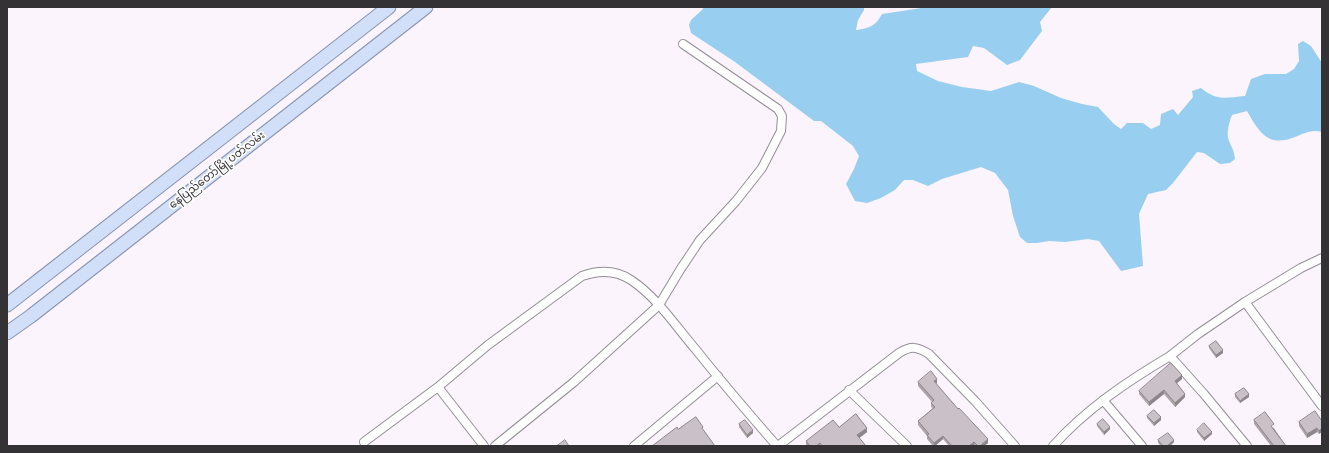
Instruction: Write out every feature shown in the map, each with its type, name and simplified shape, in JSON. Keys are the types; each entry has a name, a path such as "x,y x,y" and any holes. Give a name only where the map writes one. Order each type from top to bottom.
{"main road":[{"path":"7,305 389,7"},
{"name":"နေပြည်တော်မြို့ပတ်လမ်း","path":"7,333 44,306 426,7"}],"street":[{"path":"495,446 574,382 659,304 700,240 736,201 762,168 781,131 782,116 778,109 683,44"},
{"path":"1053,446 1081,418 1103,400 1170,356 1198,334 1245,302 1301,268 1322,258"},
{"path":"364,445 438,387 488,345 582,276 593,272 608,271 631,280 659,304 778,446 849,390 908,348 914,347 929,354 975,401 1015,446"},
{"path":"1245,302 1322,406"},
{"path":"1170,356 1247,446"},
{"path":"634,446 718,376"},
{"path":"438,387 484,446"},
{"path":"849,390 907,446"},
{"path":"1103,400 1142,446"}],"water":[{"path":"703,7 864,7 864,10 858,20 856,30 871,26 877,22 882,14 928,7 1052,7 1040,22 1042,31 1020,60 1007,65 984,48 973,46 968,57 916,64 917,71 938,81 962,87 991,91 1019,82 1034,86 1061,98 1098,107 1114,124 1121,129 1127,123 1143,123 1151,129 1160,125 1161,114 1173,109 1178,115 1193,97 1192,91 1201,88 1212,95 1222,98 1245,96 1251,79 1265,74 1286,74 1294,69 1299,61 1298,44 1303,41 1311,46 1322,63 1322,132 1312,131 1286,140 1278,141 1265,136 1247,111 1232,115 1228,135 1235,159 1230,163 1220,164 1204,153 1197,152 1166,190 1148,194 1139,214 1143,266 1121,271 1099,241 1088,239 1065,242 1049,241 1027,243 1020,237 1013,216 1008,190 995,173 981,167 942,179 928,186 913,180 904,180 895,190 881,198 867,203 855,201 846,184 859,156 853,146 821,121 814,121 735,62 691,33 689,25 691,20 703,9"}],"building":[{"path":"1216,341 1223,350 1216,355 1209,346"},
{"path":"1171,363 1182,375 1175,381 1185,394 1175,403 1164,390 1149,402 1139,391"},
{"path":"931,371 937,379 934,381 958,409 959,408 988,439 980,446 974,442 969,446 952,446 943,436 934,443 927,435 929,434 918,421 935,407 931,403 934,400 918,382"},
{"path":"1244,388 1249,394 1240,401 1235,394"},
{"path":"1154,410 1161,417 1154,423 1147,416"},
{"path":"1315,411 1322,421 1322,428 1319,431 1317,428 1307,434 1299,422"},
{"path":"1265,412 1274,424 1271,426 1286,446 1274,446 1254,420"},
{"path":"856,414 867,428 857,435 866,446 822,446 820,443 816,446 810,446 806,441 833,420 839,427"},
{"path":"696,417 715,446 652,446 677,427 678,429"},
{"path":"1103,419 1110,427 1104,432 1097,424"},
{"path":"745,420 753,430 747,435 739,424"},
{"path":"1204,423 1212,432 1204,438 1197,430"},
{"path":"1168,433 1174,440 1167,446 1163,446 1158,440"},
{"path":"565,440 569,446 557,446"}]}
